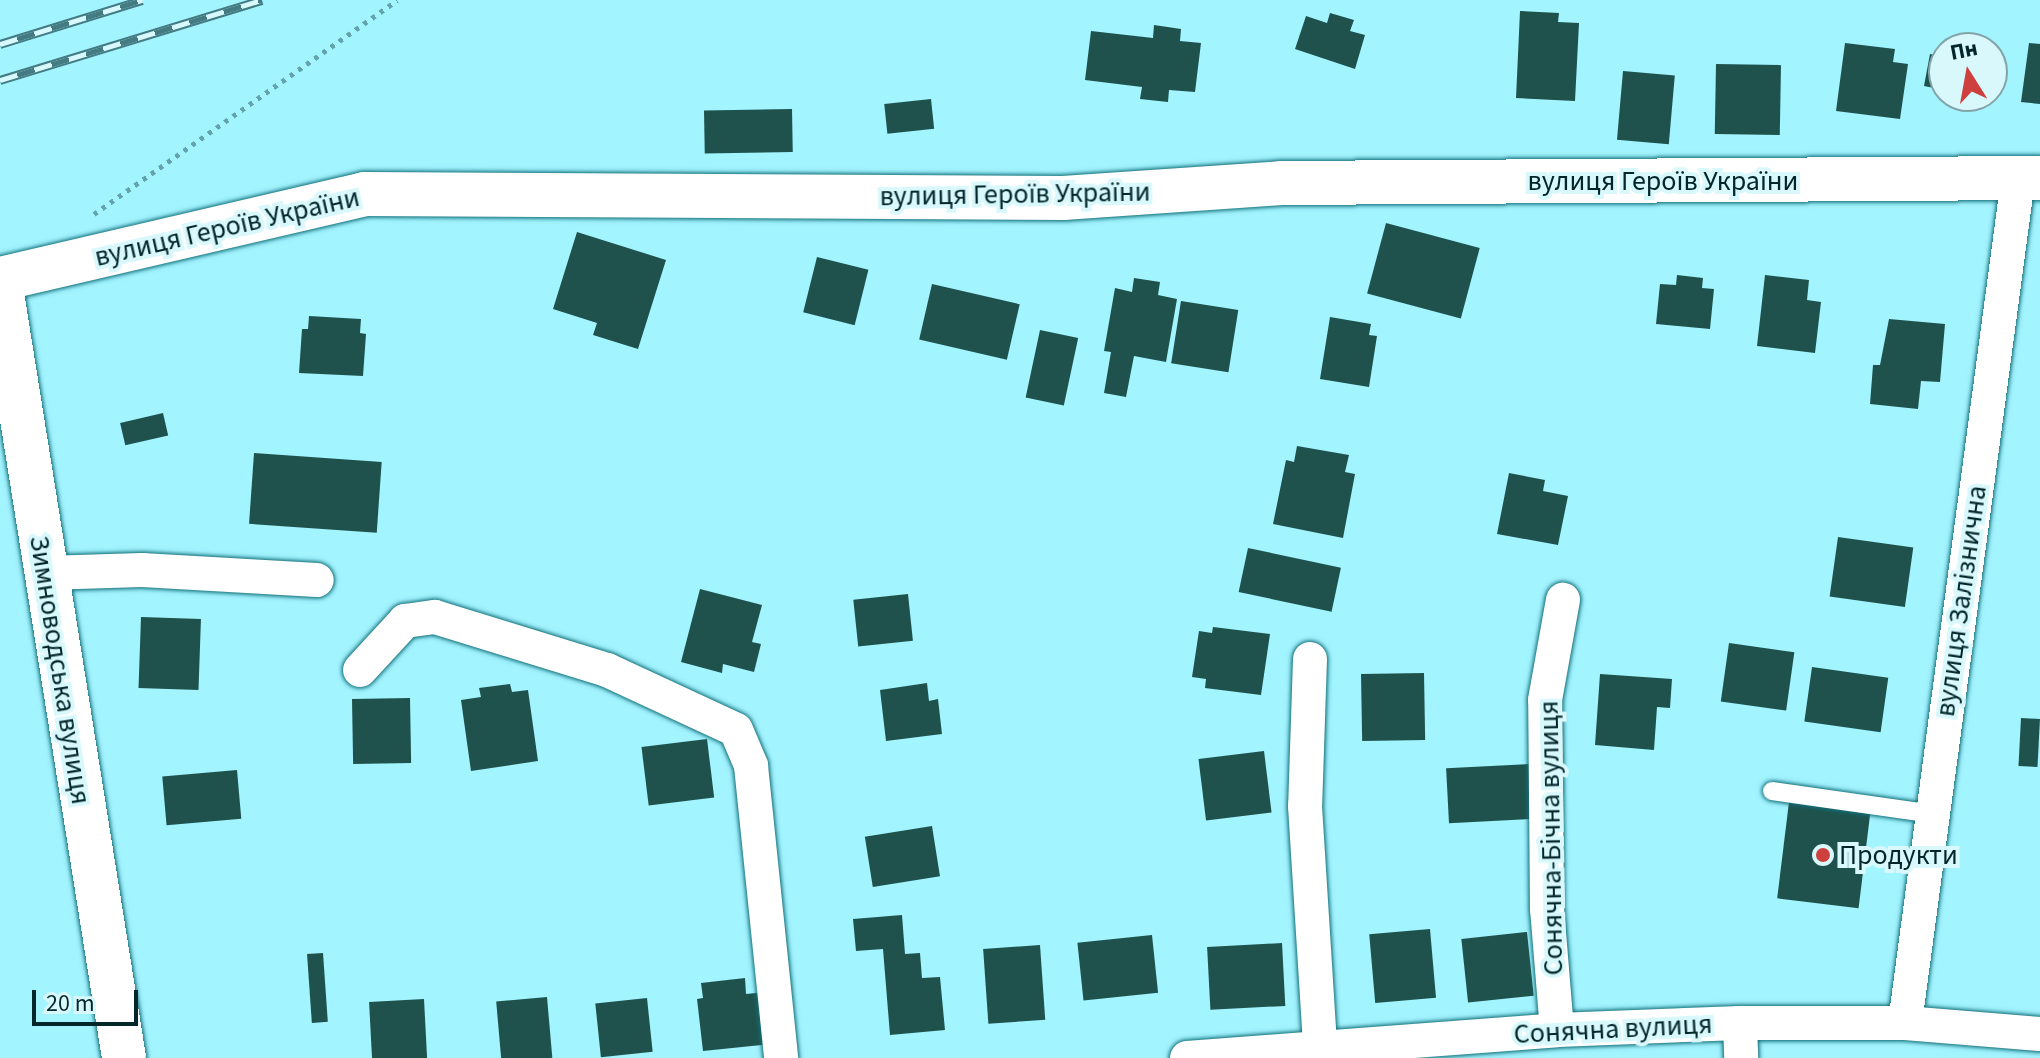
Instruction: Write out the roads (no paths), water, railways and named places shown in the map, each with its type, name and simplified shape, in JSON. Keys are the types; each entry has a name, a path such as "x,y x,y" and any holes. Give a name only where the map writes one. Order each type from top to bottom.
{"street":[{"name":"вулиця Героїв України","path":"0,280 364,194 1063,198 1281,183 2029,178"},
{"name":"вулиця Залізнична","path":"1905,1023 1933,814 2029,178"},
{"name":"Зимноводська вулиця","path":"0,280 124,1058"},
{"path":"45,573 142,570 317,580"},
{"name":"Сонячна-Бічна вулиця","path":"1557,1030 1547,909 1545,700 1563,600"},
{"path":"360,670 405,621 435,617 607,670 736,730 751,766 781,1058"},
{"path":"1302,1051 1310,659"},
{"path":"1740,1023 1741,1058"},
{"name":"Сонячна вулиця","path":"1187,1058 1557,1030 1740,1023 1905,1023 2040,1034"}],"lane":[{"path":"1772,791 1933,814"}],"railway":[{"path":"0,44 142,0"},
{"path":"0,80 262,0"}],"place":[{"name":"Продукти","path":"1823,855"}]}
